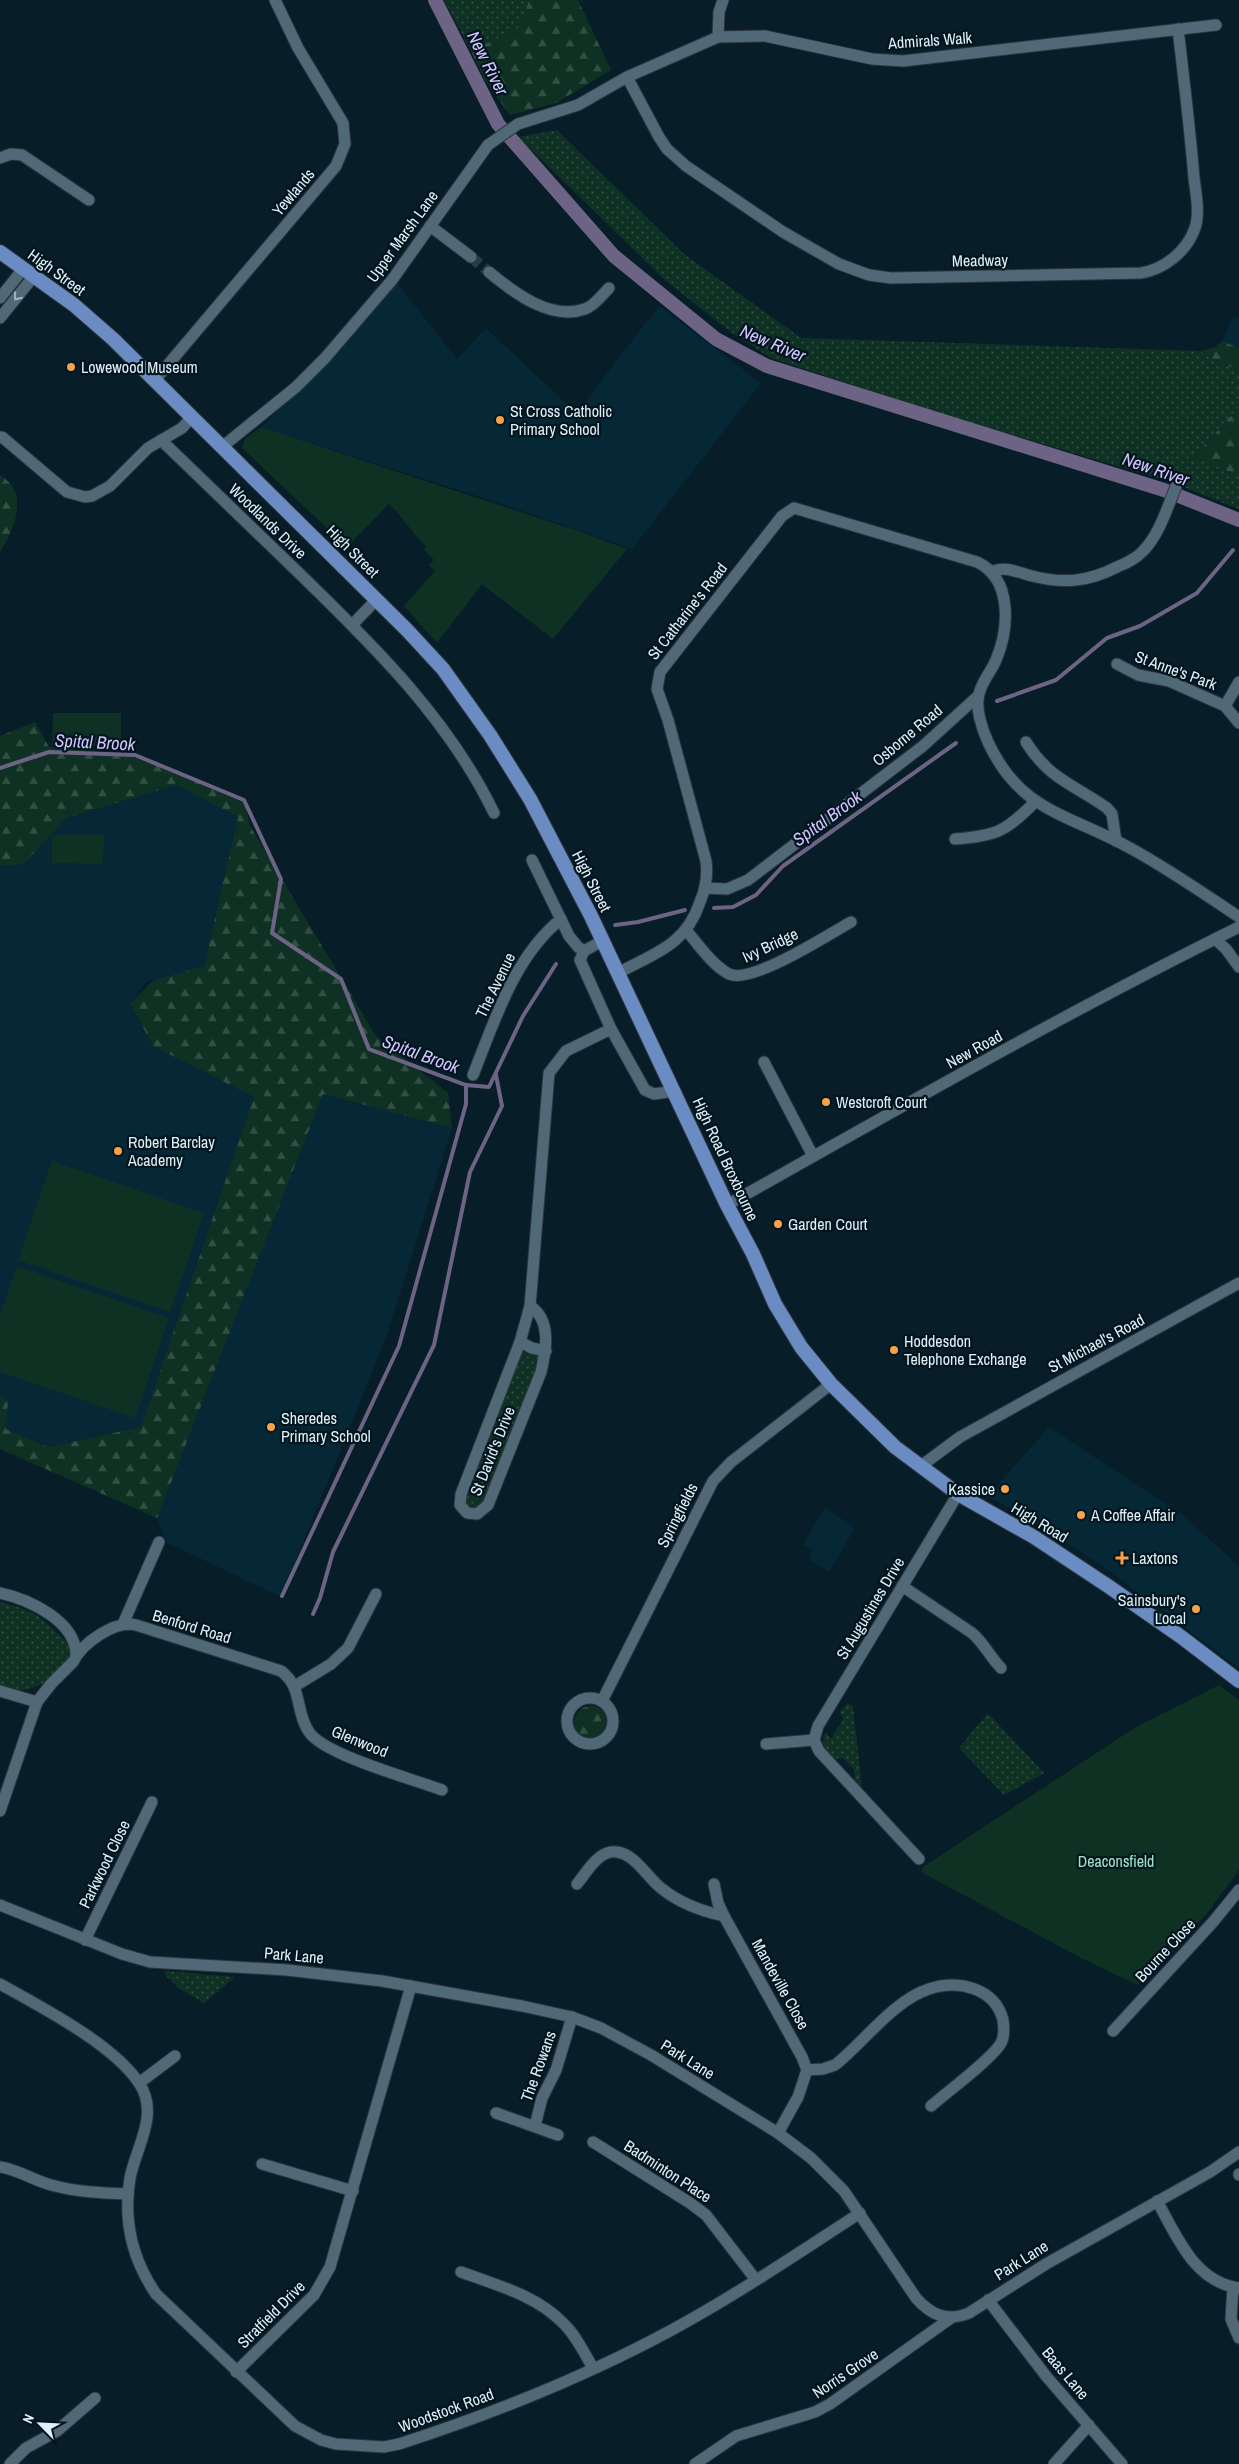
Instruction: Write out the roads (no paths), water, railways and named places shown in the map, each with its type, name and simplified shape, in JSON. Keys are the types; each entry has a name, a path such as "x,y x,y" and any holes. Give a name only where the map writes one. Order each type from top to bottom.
{"main road":[{"name":"High Street","path":"0,252 99,326 377,599 443,669 512,768 576,886 602,941"},
{"name":"High Road Broxbourne","path":"602,941 675,1091 727,1205 753,1254 774,1304 801,1347 831,1384"},
{"name":"High Road","path":"831,1384 895,1447 958,1494 1034,1537 1108,1586 1174,1631 1239,1681"}],"street":[{"name":"Yewlands","path":"155,380 336,166 345,144 343,123 298,48 275,0"},
{"path":"718,37 719,12 723,0"},
{"name":"Admirals Walk","path":"627,77 718,37 765,36 872,59 903,61 1216,25"},
{"name":"Meadway","path":"627,77 658,137 677,158 783,232 850,269 891,278 1141,273 1166,264 1183,247 1196,226 1197,208 1192,148 1178,30"},
{"name":"Upper Marsh Lane","path":"222,447 296,387 325,358 392,280 491,142 518,124 578,105 627,77"},
{"path":"0,158 11,154 22,155 89,200"},
{"path":"430,226 471,257"},
{"path":"0,298 28,272"},
{"path":"0,318 28,272"},
{"path":"489,272 506,286 542,306 566,312 587,308 609,288"},
{"path":"2,437 67,492 85,497 92,496 110,486 148,448 182,428 192,417"},
{"name":"Woodlands Drive","path":"160,440 352,625 433,713 462,756 494,813"},
{"name":"St Catharine's Road","path":"618,973 662,950 686,930 694,920 706,888 706,861 668,720 657,689 660,672 782,516 791,509 800,508 977,562 992,572 1004,569 1055,581 1079,581 1091,578 1138,555 1148,545 1178,484"},
{"path":"992,572 1003,595 1005,620 998,653 978,696 978,710 982,725 997,760 1016,784 1035,802 1116,841 1155,863 1239,926"},
{"path":"352,625 377,599"},
{"name":"St Anne's Park","path":"1117,664 1138,675 1169,681 1225,706 1239,723"},
{"name":"St Anne's Park","path":"1225,706 1239,682"},
{"name":"Osborne Road","path":"706,888 727,889 748,880 922,746 978,696"},
{"path":"1026,742 1034,755 1059,780 1107,808 1112,814 1116,841"},
{"path":"956,839 998,832 1017,820 1035,802"},
{"path":"532,860 573,941 584,950"},
{"name":"The Avenue","path":"474,1075 522,965 540,938 561,919"},
{"name":"Ivy Bridge","path":"686,930 721,968 729,974 741,976 767,968 851,922"},
{"name":"New Road","path":"727,1205 1182,954 1239,926"},
{"path":"1215,939 1226,949 1239,967"},
{"path":"602,941 584,950 581,955 581,965 612,1029 644,1090 654,1094 675,1091"},
{"name":"St David's Drive","path":"530,1306 539,1313 546,1331 546,1351 541,1372 488,1505 477,1514 468,1513 460,1505 461,1494 520,1342 530,1306 549,1073 566,1051 612,1029"},
{"path":"764,1062 813,1156"},
{"name":"St Michael's Road","path":"921,1466 960,1437 1239,1283"},
{"path":"520,1342 532,1348 546,1351"},
{"name":"Springfields","path":"602,1701 713,1482 731,1462 831,1384"},
{"name":"St Augustines Drive","path":"814,1740 818,1726 958,1494"},
{"name":"Benford Road","path":"159,1542 123,1624 136,1626 281,1671 295,1686"},
{"path":"902,1586 979,1639 989,1657 1001,1668"},
{"path":"0,1593 24,1598 49,1614 72,1638 76,1656"},
{"path":"295,1686 331,1664 348,1648 376,1594"},
{"path":"0,1811 38,1702 76,1656 103,1634 123,1624"},
{"name":"Glenwood","path":"295,1686 305,1725 317,1741 336,1752 442,1790"},
{"path":"0,1691 38,1702"},
{"path":"592,1698 602,1701 610,1708 614,1718 613,1728 608,1737 599,1744 589,1745 579,1742 570,1734 566,1724 568,1713 573,1704 582,1699 592,1698"},
{"path":"766,1744 814,1740 819,1751 919,1859"},
{"name":"Parkwood Close","path":"85,1940 152,1802"},
{"path":"577,1884 597,1859 606,1853 618,1852 630,1858 668,1894 698,1909 724,1916"},
{"name":"Mandeville Close","path":"714,1884 718,1903 724,1916 802,2056 807,2070"},
{"name":"Bourne Close","path":"1114,2031 1213,1922 1239,1890"},
{"name":"Park Lane","path":"0,1906 85,1940 150,1962 287,1970 411,1986 572,2017 602,2028 627,2041 778,2133 825,2172 844,2191 860,2213 919,2302 938,2315 951,2318 969,2313 1046,2264 1210,2172 1239,2152"},
{"name":"Woodstock Road","path":"0,1984 86,2035 115,2059 139,2083 148,2110 146,2126 130,2177 128,2194 130,2238 134,2253 147,2281 156,2294 282,2416 309,2434 336,2444 384,2447 469,2420 593,2368 706,2311 860,2213"},
{"path":"778,2133 796,2102 807,2070 822,2069 835,2065 901,2005 920,1992 951,1985 979,1990 987,1994 999,2010 1004,2025 1001,2043 992,2054 931,2106"},
{"name":"Stratfield Drive","path":"236,2372 307,2303 322,2283 337,2248 411,1986"},
{"name":"The Rowans","path":"535,2126 542,2098 556,2070 572,2017"},
{"path":"139,2083 175,2056"},
{"name":"The Rowans","path":"496,2113 558,2136"},
{"name":"Badminton Place","path":"593,2142 669,2189 706,2215 756,2280"},
{"path":"262,2164 353,2191"},
{"path":"0,2168 19,2171 48,2184 76,2191 128,2194"},
{"path":"1157,2201 1200,2270 1214,2280 1236,2287 1232,2319 1233,2327 1239,2338"},
{"path":"461,2272 525,2296 554,2314 565,2324 593,2368"},
{"name":"Baas Lane","path":"988,2300 1046,2376 1122,2464"},
{"name":"Norris Grove","path":"695,2464 736,2436 815,2412 830,2404 951,2318"},
{"path":"10,2464 26,2448 56,2431 95,2398"},
{"path":"1054,2464 1089,2425"}],"waterway":[{"name":"New River","path":"435,0 498,124 614,256 716,339 767,366 1164,490 1239,520"},
{"name":"Spital Brook","path":"997,701 1056,680 1107,638 1140,626 1197,593 1233,550"},
{"name":"Spital Brook","path":"714,908 733,907 756,895 783,866 956,743"},
{"name":"Spital Brook","path":"0,768 49,752 135,755 244,800 281,879 272,933 341,979 369,1049 466,1085 489,1087 523,1016 556,964"},
{"name":"Spital Brook","path":"615,925 638,922 685,910"},
{"path":"313,1614 320,1598 333,1552 434,1345 470,1172 502,1106 496,1075"},
{"path":"282,1596 399,1346 466,1104 466,1085"}],"tunnel":[{"path":"471,257 489,272"}],"place":[{"name":"Lowewood Museum","path":"71,367"},
{"name":"St Cross Catholic Primary School","path":"500,420"},
{"name":"Westcroft Court","path":"826,1102"},
{"name":"Robert Barclay Academy","path":"118,1151"},
{"name":"Garden Court","path":"778,1224"},
{"name":"Hoddesdon Telephone Exchange","path":"894,1350"},
{"name":"Sheredes Primary School","path":"271,1427"},
{"name":"Kassice","path":"1005,1489"},
{"name":"A Coffee Affair","path":"1081,1515"},
{"name":"Laxtons","path":"1122,1558"},
{"name":"Sainsbury's Local","path":"1196,1609"}],"park label":[{"name":"Deaconsfield","path":"1116,1861"}]}
